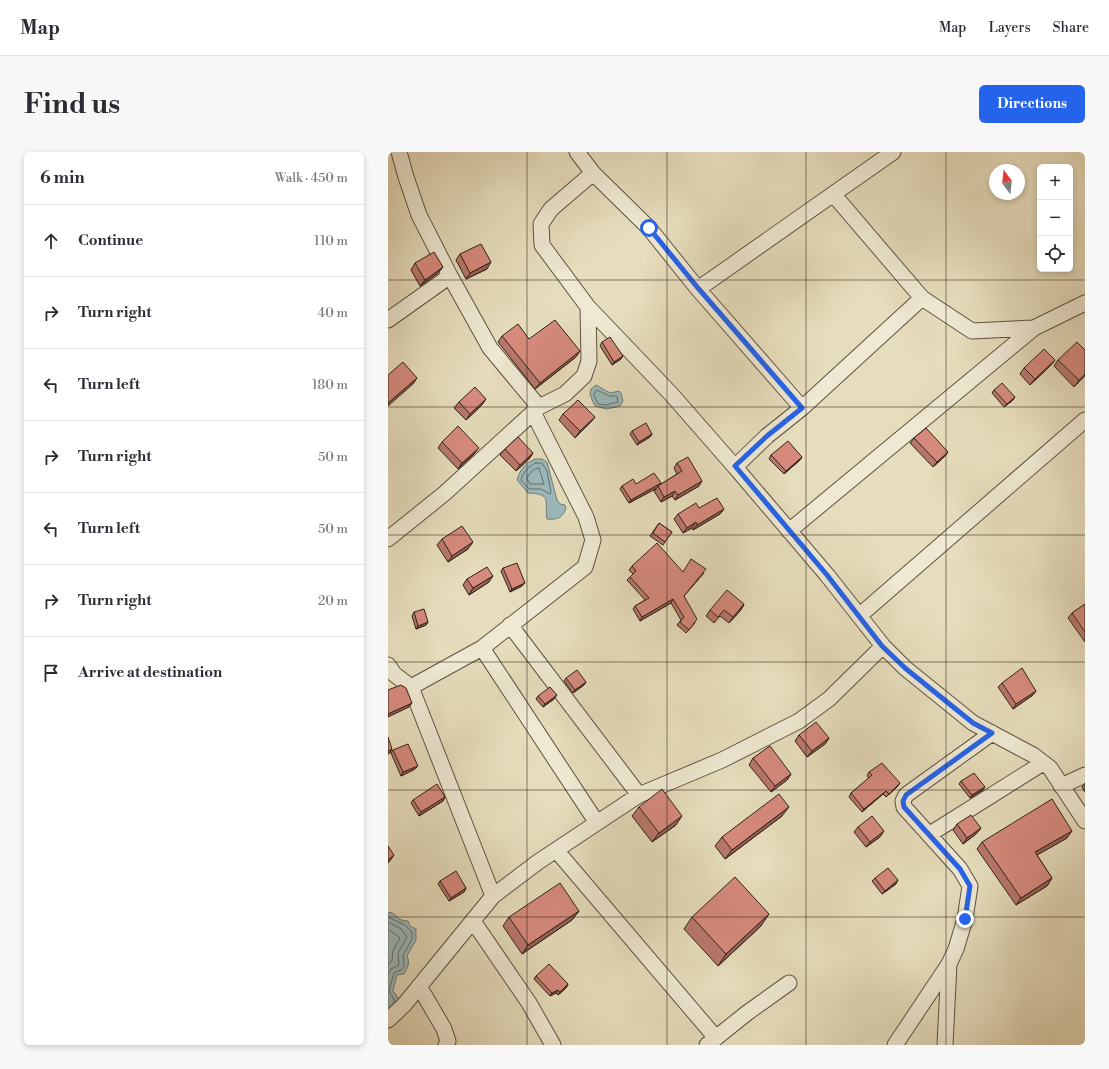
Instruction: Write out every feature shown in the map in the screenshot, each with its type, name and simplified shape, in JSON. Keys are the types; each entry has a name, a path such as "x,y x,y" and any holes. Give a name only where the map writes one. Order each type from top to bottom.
{"street":[{"path":"400,152 406,177 419,215 450,276 490,348 536,409 586,517 593,540 584,567 482,648 411,686"},
{"path":"577,152 592,173 649,228 698,288 802,408"},
{"path":"698,288 893,152"},
{"path":"592,173 551,208 541,224 542,245 588,307 672,395 735,466 860,616 882,646 905,668 973,723 1033,755 1050,768 1085,821"},
{"path":"833,194 922,298 972,331 1034,328"},
{"path":"388,320 450,276"},
{"path":"735,466 767,436 802,408 922,298"},
{"path":"789,531 1034,328 1085,303"},
{"path":"388,540 445,493 536,409 565,394 584,376 589,361 588,307"},
{"path":"860,616 1085,420"},
{"path":"510,625 639,795"},
{"path":"388,1020 404,1005 493,896 556,850 639,795 722,760 799,721 829,698 882,646"},
{"path":"482,648 597,823"},
{"path":"388,665 394,674 411,686 493,896"},
{"path":"895,1045 949,964 956,949 965,919 970,886 960,869 904,807 903,801 906,795 992,733"},
{"path":"930,834 1043,763"},
{"path":"1061,786 1085,775"},
{"path":"556,850 712,1041 789,983"},
{"path":"473,921 529,1003 554,1045"},
{"path":"945,1045 949,964"},
{"path":"418,986 444,1029 448,1041 446,1045"}],"water":[{"path":"596,385 610,393 619,391 623,401 620,406 607,409 595,406 590,395 591,389"},
{"path":"535,459 542,459 547,462 557,500 560,504 565,505 566,509 559,518 547,519 546,500 544,497 541,495 528,493 517,480 523,467"},
{"path":"391,912 401,920 408,921 410,926 416,929 416,940 407,956 408,963 404,974 397,975 393,991 400,1003 388,1014 388,913"}],"building":[{"path":"481,244 491,262 470,273 460,254"},
{"path":"434,252 443,267 425,280 415,263"},
{"path":"555,320 580,351 540,383 502,336 518,324 529,339"},
{"path":"610,337 623,356 614,362 602,342"},
{"path":"1077,342 1085,350 1085,374 1079,380 1058,360"},
{"path":"1044,349 1055,360 1035,379 1024,368"},
{"path":"403,362 417,378 388,403 388,375"},
{"path":"1002,383 1015,397 1007,404 994,390"},
{"path":"475,387 486,399 470,414 459,402"},
{"path":"578,400 595,417 580,431 563,414"},
{"path":"646,423 652,434 639,442 632,431"},
{"path":"458,426 479,448 462,463 442,442"},
{"path":"926,428 948,452 937,462 914,438"},
{"path":"518,437 533,453 520,465 505,449"},
{"path":"788,441 802,457 786,471 771,455"},
{"path":"688,457 702,481 678,495 675,491 664,497 658,486 682,471 677,463"},
{"path":"654,473 661,483 631,500 622,486 633,479 636,484"},
{"path":"717,498 724,509 697,525 696,522 687,528 678,514 696,503 699,508"},
{"path":"659,523 672,532 665,542 653,533"},
{"path":"462,526 473,542 452,556 442,539"},
{"path":"657,543 683,572 691,559 706,569 684,596 697,619 689,630 680,622 684,617 673,599 642,617 635,606 649,598 630,577 636,571 632,566"},
{"path":"517,563 525,583 512,589 503,568"},
{"path":"487,567 493,576 473,588 467,579"},
{"path":"727,590 744,604 733,617 724,610 718,617 710,610"},
{"path":"1085,604 1085,632 1072,613"},
{"path":"424,609 428,622 418,626 414,612"},
{"path":"1022,668 1036,691 1016,704 1002,683"},
{"path":"577,670 586,682 575,690 566,678"},
{"path":"401,685 406,688 412,703 388,714 388,690"},
{"path":"550,687 557,695 545,704 538,696"},
{"path":"816,722 829,738 812,751 799,735"},
{"path":"388,737 392,749 388,751"},
{"path":"408,744 418,766 403,772 393,750"},
{"path":"770,746 791,774 775,786 753,758"},
{"path":"882,763 900,783 889,794 886,791 864,809 851,793 872,775 869,772"},
{"path":"974,773 985,787 972,795 961,781"},
{"path":"437,784 445,797 421,812 413,800"},
{"path":"662,789 682,816 659,833 639,807"},
{"path":"779,794 789,807 732,850 722,837"},
{"path":"1052,799 1072,831 1035,852 1052,878 1021,898 982,842"},
{"path":"971,815 981,828 967,838 957,824"},
{"path":"872,816 884,831 870,842 858,827"},
{"path":"388,846 394,855 388,860"},
{"path":"888,868 898,880 885,891 875,878"},
{"path":"456,871 466,888 451,898 440,881"},
{"path":"735,877 769,914 726,954 692,917"},
{"path":"560,883 579,911 528,945 509,917"},
{"path":"549,964 568,984 560,992 558,990 552,993 536,976"}],"route":[{"path":"649,228 698,288 802,408 767,436 735,466 827,575 882,646 905,668 973,723 992,733 906,795 903,801 904,807 960,869 970,886 965,919"}]}
